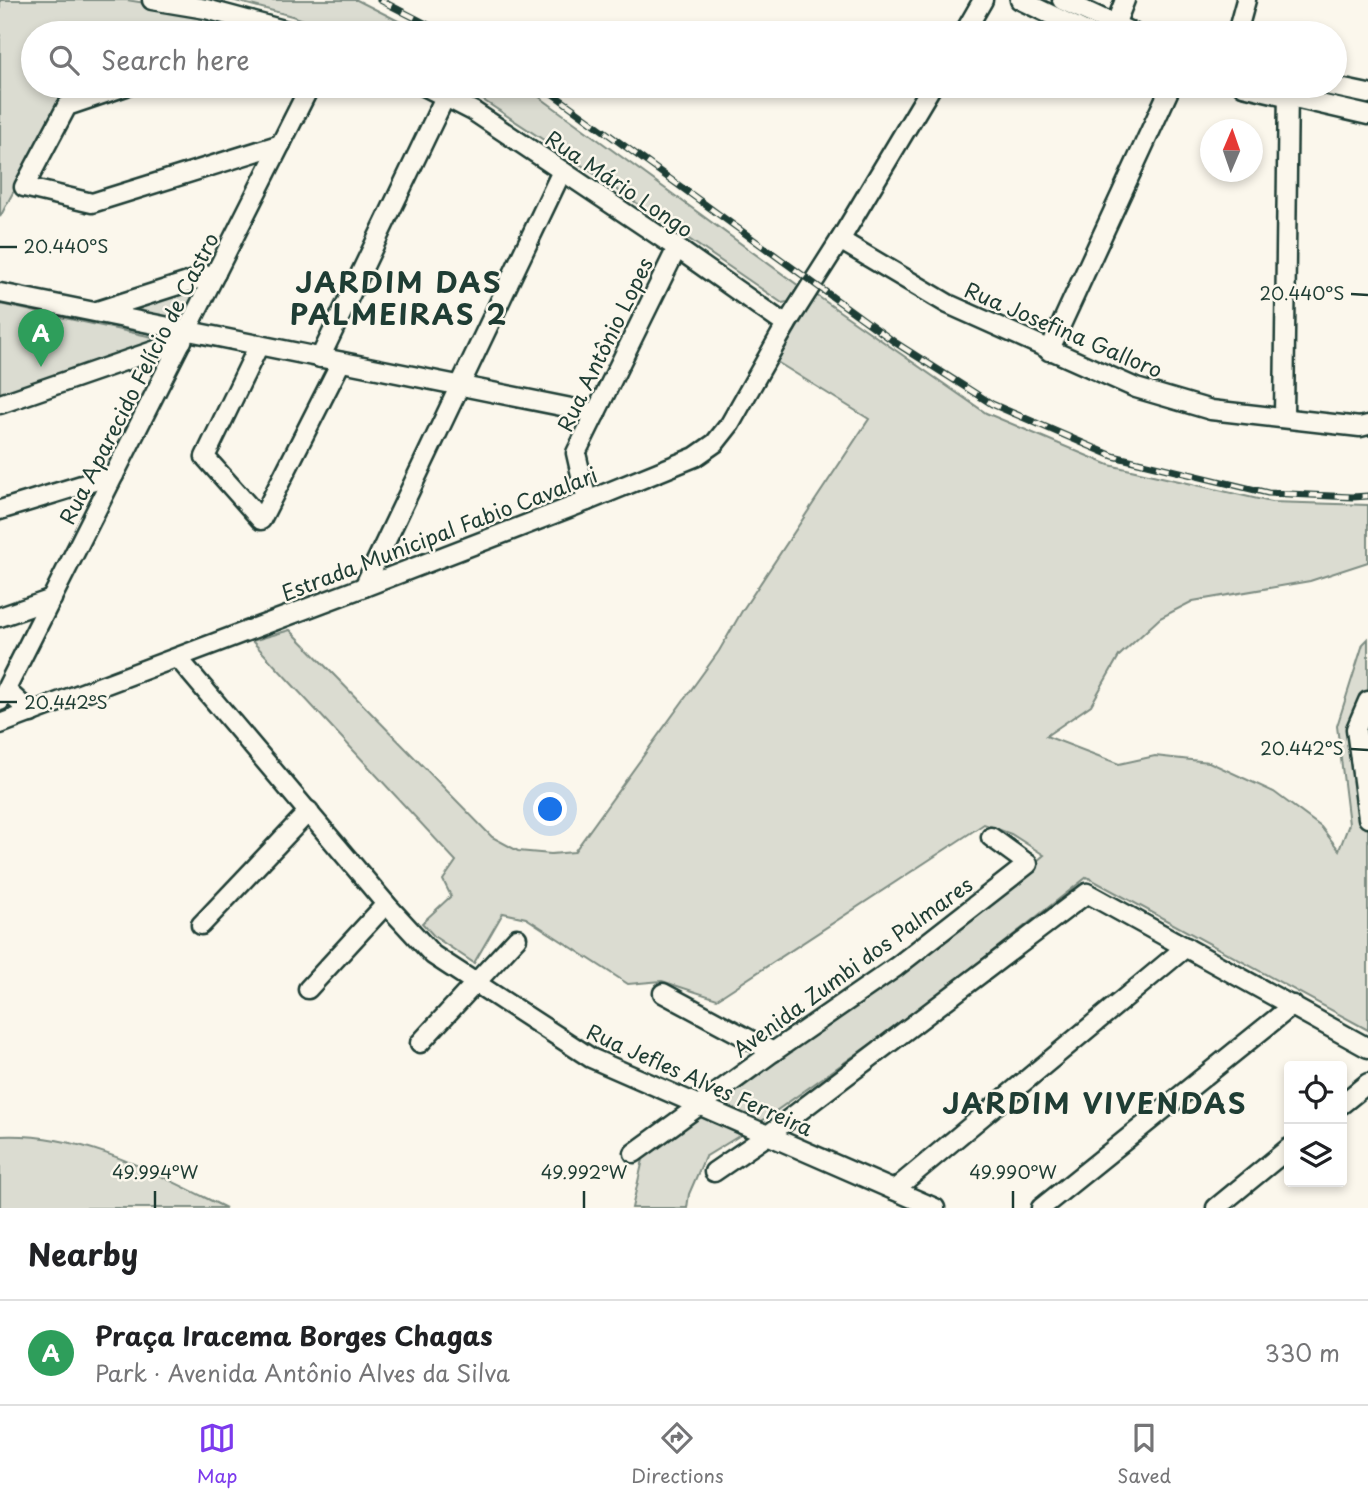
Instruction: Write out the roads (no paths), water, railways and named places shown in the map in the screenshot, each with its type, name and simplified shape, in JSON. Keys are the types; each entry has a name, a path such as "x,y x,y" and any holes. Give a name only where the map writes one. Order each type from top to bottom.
{"street":[{"path":"152,0 206,9 249,21"},
{"path":"971,21 984,0"},
{"path":"1020,0 1064,21"},
{"path":"1062,0 1107,21"},
{"path":"1117,21 1125,0"},
{"path":"1240,21 1246,0"},
{"path":"1347,90 1368,94"},
{"path":"91,98 67,106 24,187 92,203 281,144"},
{"name":"Rua Aparecido Felício de Castro","path":"3,695 304,98"},
{"path":"320,358 445,98"},
{"name":"Rua Mário Longo","path":"447,98 473,111 786,325"},
{"name":"Estrada Municipal Fabio Cavalari","path":"0,724 364,587 695,457 715,443 730,424 786,325 841,240 925,98"},
{"path":"1049,351 1165,98"},
{"path":"1284,417 1288,98"},
{"path":"1311,98 1368,115"},
{"path":"364,587 562,171"},
{"name":"Rua Josefina Galloro","path":"841,240 948,304 1136,388 1211,410 1360,427 1368,425"},
{"name":"Rua Antônio Lopes","path":"587,501 576,453 677,248"},
{"path":"94,312 216,273"},
{"path":"0,293 94,312 184,336 259,345 596,413"},
{"path":"0,404 184,336"},
{"path":"259,345 205,457 261,520 341,362"},
{"path":"0,510 114,475"},
{"path":"0,617 52,599"},
{"name":"Rua Jefles Alves Ferreira","path":"178,658 386,904 433,955 591,1058 935,1208"},
{"path":"3,695 31,713"},
{"path":"1368,701 1356,729 1368,818"},
{"path":"201,925 309,811"},
{"name":"Avenida Zumbi dos Palmares","path":"634,1153 896,967 1028,864 991,836"},
{"path":"714,1172 768,1135 1087,893 1368,1048"},
{"path":"308,989 386,904"},
{"path":"420,1043 517,938"},
{"path":"894,1190 1186,947"},
{"path":"663,993 773,1052"},
{"path":"1041,1208 1293,1005"},
{"path":"1347,1100 1368,1083"},
{"path":"1216,1208 1284,1151"}],"railway":[{"path":"380,0 421,21"},
{"path":"559,98 896,343 992,404 1113,456 1268,493 1368,496"}],"place":[{"name":"Praça Iracema Borges Chagas","path":"41,367"}],"district":[{"name":"JARDIM DAS PALMEIRAS 2","path":"399,297"},
{"name":"JARDIM VIVENDAS","path":"1095,1102"}]}
